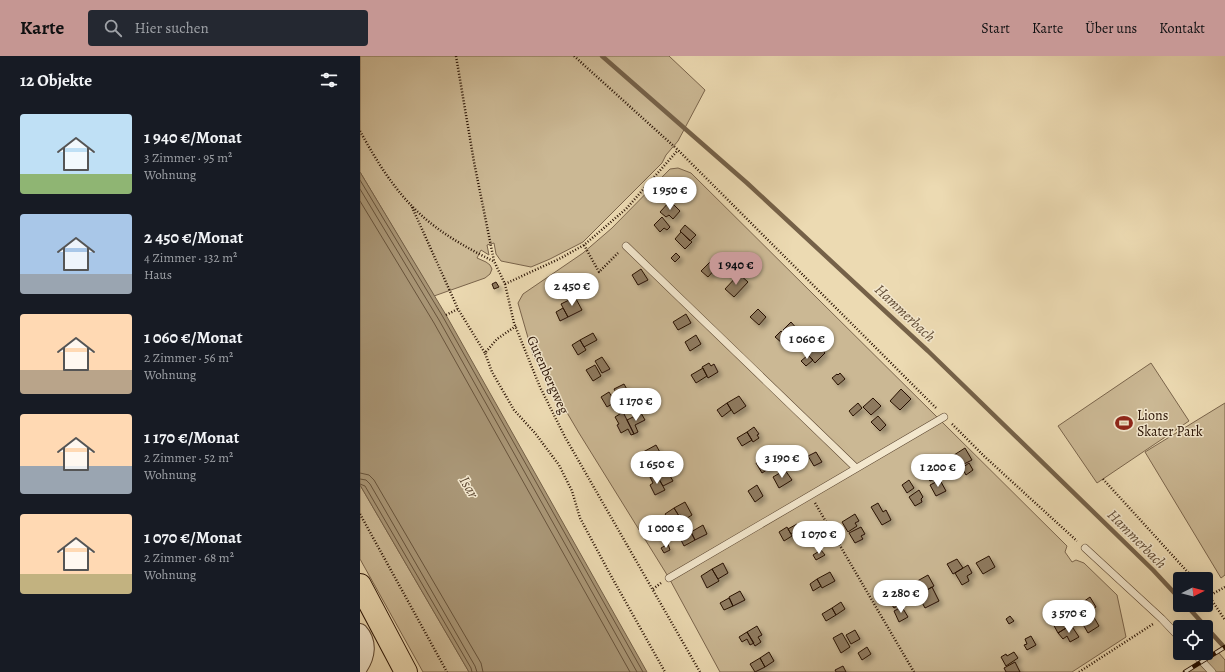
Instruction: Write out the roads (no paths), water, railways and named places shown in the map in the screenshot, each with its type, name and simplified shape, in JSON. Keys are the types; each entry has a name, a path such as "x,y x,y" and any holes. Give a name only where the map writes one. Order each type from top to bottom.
{"main road":[{"path":"360,585 406,672"}],"street":[{"path":"360,631 367,644 366,655 360,668"}],"lane":[{"path":"626,246 856,468"},
{"path":"669,578 944,417"},
{"path":"1085,548 1173,631"},
{"path":"1201,660 1212,672"}],"water":[{"name":"Isar","path":"360,172 446,315 647,672 469,672 360,485"}],"waterway":[{"name":"Hammerbach","path":"602,56 747,183 928,351 1153,570 1173,591"},
{"name":"Hammerbach","path":"1192,612 1225,648"}],"railway":[{"path":"1185,672 1225,647"}],"place":[{"name":"Lions Skater Park","path":"1124,423"}]}
